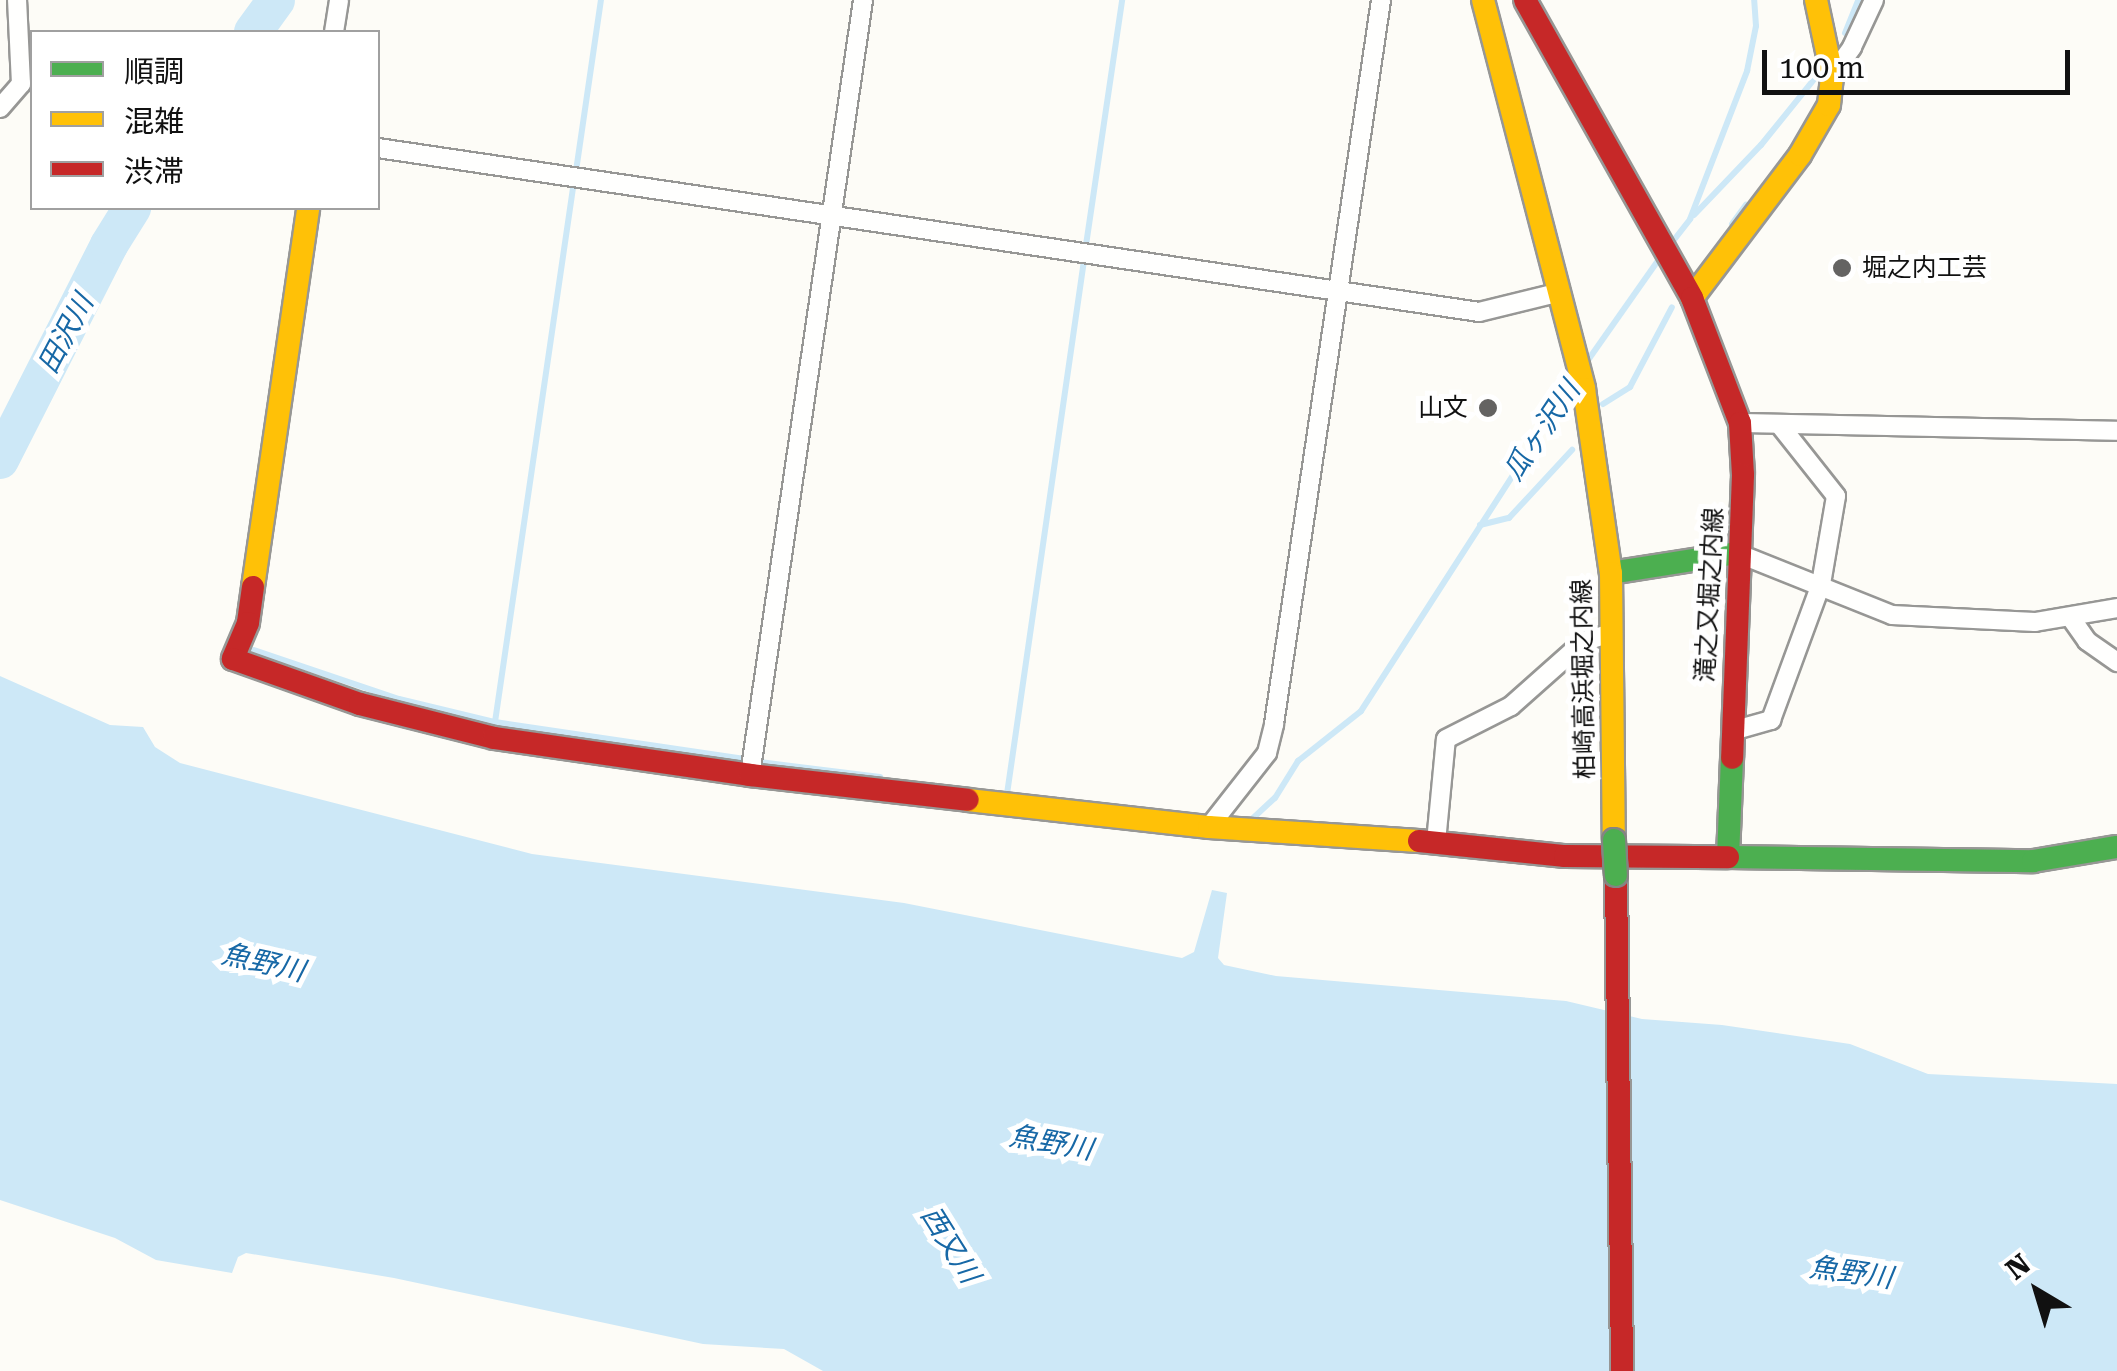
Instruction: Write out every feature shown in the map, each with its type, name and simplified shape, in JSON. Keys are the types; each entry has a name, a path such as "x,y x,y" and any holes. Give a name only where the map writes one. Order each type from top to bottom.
{"main road":[{"name":"柏崎高浜堀之内線","path":"1483,0 1584,389 1611,572 1622,1371"},
{"name":"滝之又堀之内線","path":"1525,0 1692,298 1740,423 1743,475 1728,857"},
{"path":"1692,298 1800,155 1828,106 1832,75 1816,0"},
{"path":"308,210 248,623 233,659 360,704 494,738 750,775 1209,828 1436,842 1565,856 2033,861 2117,847"},
{"path":"1611,572 1737,553"}],"street":[{"path":"0,108 21,84 17,0"},
{"path":"334,30 340,0"},
{"path":"750,775 864,0"},
{"path":"1209,828 1267,754 1274,724 1381,0"},
{"path":"1832,75 1852,48 1874,0"},
{"path":"380,148 1479,312 1561,292"},
{"path":"1740,423 2117,431"},
{"path":"1732,731 1771,720 1822,584 1836,496 1779,424"},
{"path":"1737,553 1892,615 2036,622 2117,608"},
{"path":"2071,618 2074,628 2087,641 2117,662"},
{"path":"1436,842 1446,739 1510,706 1583,642 1610,633"}],"water":[{"path":"0,676 110,725 143,727 155,747 180,763 532,854 904,903 1182,958 1194,952 1212,890 1227,893 1218,958 1224,965 1276,976 1566,1001 1642,1019 1722,1025 1850,1044 1928,1074 2117,1084 2117,1371 823,1371 784,1349 703,1344 394,1278 246,1253 238,1257 232,1273 156,1260 115,1238 0,1200"}],"waterway":[{"name":"田沢川","path":"254,30 276,0"},
{"path":"576,171 601,0"},
{"path":"1086,245 1122,0"},
{"name":"瓜ヶ沢川","path":"1670,245 1690,219 1747,71 1756,26 1754,0"},
{"path":"1845,33 1858,0"},
{"path":"1694,215 1761,145 1820,72"},
{"path":"495,722 573,188"},
{"path":"1732,224 1746,205"},
{"name":"田沢川","path":"0,460 109,245 131,210"},
{"name":"瓜ヶ沢川","path":"1586,363 1662,255"},
{"path":"1007,794 1084,260"},
{"path":"1603,404 1630,387 1672,307"},
{"name":"瓜ヶ沢川","path":"1246,819 1251,820 1275,798 1298,761 1361,711 1573,382"},
{"path":"1480,525 1509,518 1572,450"},
{"path":"254,650 399,699 495,722 746,759"},
{"path":"759,762 880,777"}],"traffic: fast":[{"path":"1611,573 1737,553"},
{"path":"1732,758 1728,857 2033,861 2117,847"},
{"path":"1614,840 1616,875"}],"traffic: slow":[{"path":"1483,0 1584,389 1611,573 1614,840"},
{"path":"1692,298 1800,155 1829,105 1832,75 1816,0"},
{"path":"253,587 308,210"},
{"path":"968,800 1209,827 1419,841"}],"traffic: jam":[{"path":"1525,0 1692,298 1740,423 1743,475 1732,758"},
{"path":"253,587 248,623 233,659 360,704 494,738 750,775 968,800"},
{"path":"1419,841 1565,856 1728,857"},
{"path":"1616,875 1622,1371"}],"place":[{"name":"堀之内工芸","path":"1842,268"},
{"name":"山文","path":"1488,408"}],"water label":[{"name":"魚野川","path":"263,963"},
{"name":"魚野川","path":"1051,1143"},
{"name":"西又川","path":"950,1245"},
{"name":"魚野川","path":"1851,1273"}]}
